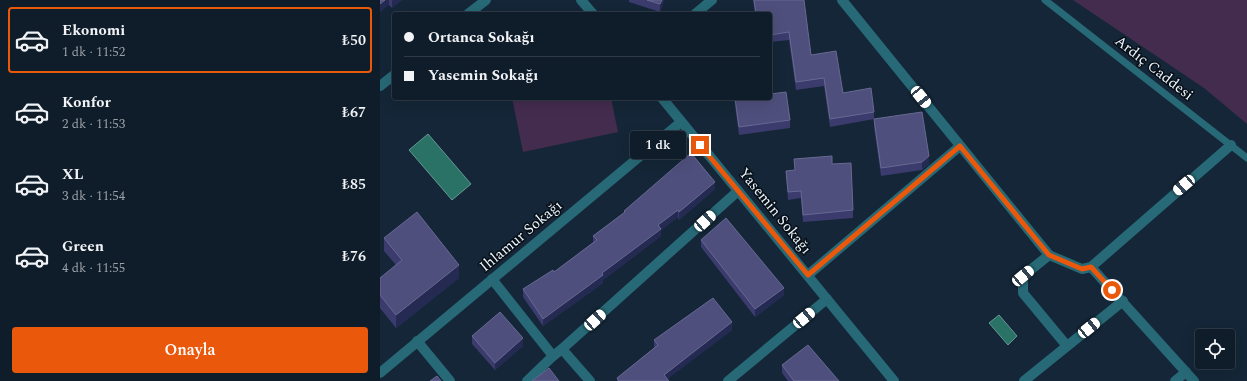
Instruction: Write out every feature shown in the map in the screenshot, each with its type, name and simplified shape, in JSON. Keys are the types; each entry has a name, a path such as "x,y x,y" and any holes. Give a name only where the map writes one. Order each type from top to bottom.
{"street":[{"path":"472,7 486,0"},
{"path":"582,0 591,12"},
{"path":"697,12 712,0"},
{"path":"842,0 1049,255 1082,269 1091,267 1231,145"},
{"path":"380,86 392,77"},
{"name":"Yasemin Sokağı","path":"664,100 894,381"},
{"name":"Ihlamur Sokağı","path":"380,373 681,122"},
{"path":"808,275 960,146"},
{"path":"527,381 738,191"},
{"path":"1049,255 1023,276 1023,293 1067,346"},
{"path":"1091,267 1194,381"},
{"path":"492,279 553,356"},
{"path":"728,381 827,299"},
{"path":"1024,381 1123,301"},
{"path":"417,341 450,381"},
{"path":"562,349 590,381"},
{"path":"1174,381 1186,372"}],"lane":[{"name":"Ardıç Caddesi","path":"1045,0 1247,158"}],"shaded area":[{"path":"1073,0 1247,0 1247,124 1204,88"},
{"path":"512,100 611,100 618,132 523,152"},
{"path":"428,134 471,184 452,200 409,150"},
{"path":"999,315 1017,336 1008,345 989,323"}],"building":[{"path":"647,0 662,0 660,4"},
{"path":"754,0 804,0 811,55 836,51 843,93 871,88 874,112 830,119 824,78 796,82 789,32 772,35 772,12 756,12"},
{"path":"786,92 790,120 739,127 735,100 772,100 772,94"},
{"path":"922,112 929,156 922,162 881,168 874,119"},
{"path":"691,153 715,182 679,212 678,210 658,225 661,229 602,273 603,275 543,319 523,289 553,270 554,272 597,240 593,236 625,212 624,211"},
{"path":"832,156 832,164 851,163 853,210 803,215 801,191 788,192 786,171 795,170 794,159"},
{"path":"417,212 459,265 396,315 380,295 380,278 402,260 384,238"},
{"path":"726,218 784,288 755,309 701,240"},
{"path":"713,298 732,322 664,375 669,381 619,381 617,378 658,345 654,340"},
{"path":"500,312 523,338 495,363 472,336"},
{"path":"808,345 839,381 794,381 782,365"},
{"path":"549,368 559,381 532,381"},
{"path":"437,376 441,381 430,381"}],"route":[{"path":"700,145 808,275 960,146 1049,255 1082,269 1091,267 1112,290"}]}
